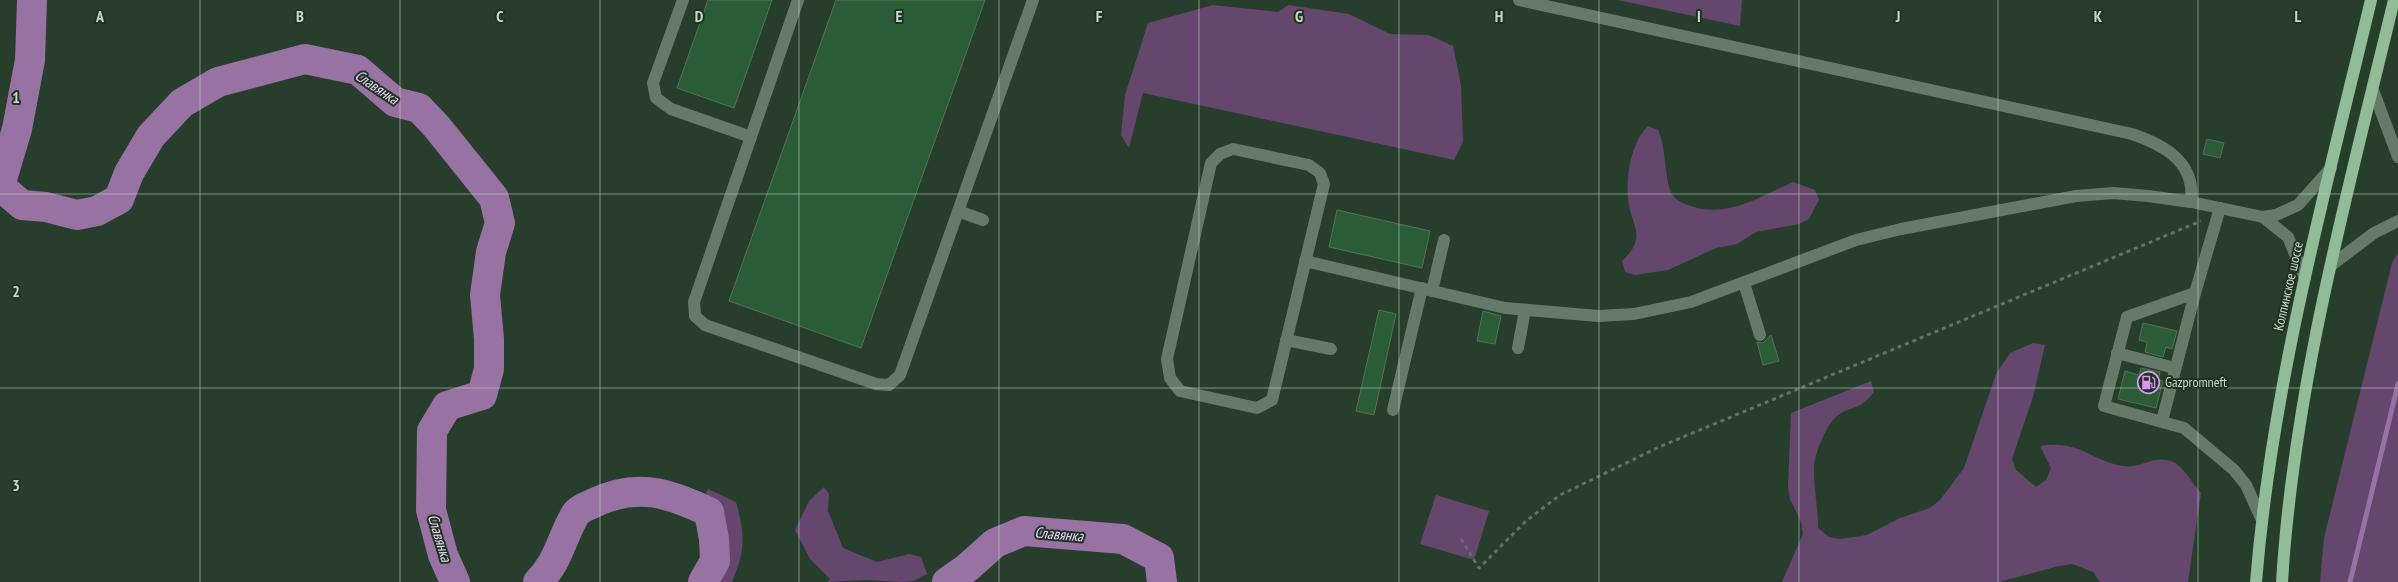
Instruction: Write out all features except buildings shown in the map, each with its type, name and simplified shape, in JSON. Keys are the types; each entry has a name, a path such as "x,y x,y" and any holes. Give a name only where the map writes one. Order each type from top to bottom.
{"main road":[{"name":"Колпинское шоссе","path":"2256,582 2261,518 2286,359 2371,0"},
{"path":"2282,582 2285,527 2302,400 2394,0"}],"lane":[{"path":"682,0 653,83 656,98 671,109 751,138"},
{"path":"798,0 694,302 695,316 705,325 876,384 889,386 900,376 1033,0"},
{"path":"1519,0 2132,134 2156,142 2174,154 2184,168 2193,187 2191,202"},
{"path":"2373,90 2398,156"},
{"path":"1233,149 1309,165 1320,173 1324,184 1286,340 1272,400 1256,408 1180,391 1170,378 1167,359 1210,163 1220,154 1233,149"},
{"path":"1305,261 1427,290 1524,310 1598,316 1634,314 1691,302 1856,240 1901,229 2076,196 2113,193 2191,202 2263,217 2298,205 2331,168"},
{"path":"2162,421 2195,293 2220,208"},
{"path":"958,211 983,220"},
{"path":"2263,217 2288,237 2305,278"},
{"path":"2332,264 2374,233 2398,221"},
{"path":"1393,410 1427,290 1444,240"},
{"path":"1744,283 1760,335"},
{"path":"2195,293 2127,317 2104,406 2184,428 2234,470 2246,485 2261,518"},
{"path":"1518,348 1524,310"},
{"path":"1286,340 1331,349"},
{"path":"2117,353 2176,368"}],"path":[{"path":"1461,539 1479,568 1526,521 1568,491 1659,447 2202,221 2220,208"}],"shaded area":[{"path":"1618,0 1742,0 1740,26"},
{"path":"1213,5 1278,12 1288,5 1349,14 1390,34 1429,35 1453,46 1461,85 1463,142 1454,160 1143,93 1129,148 1121,135 1125,95 1148,23"},
{"path":"1648,126 1658,130 1670,191 1677,200 1683,203 1704,209 1718,210 1731,208 1793,182 1815,190 1819,200 1809,219 1799,224 1756,232 1737,244 1716,248 1668,270 1635,275 1625,272 1622,261 1635,244 1636,237 1628,198 1629,170 1637,141"},
{"path":"2398,253 2398,582 2320,582 2324,538 2392,263"},
{"path":"2033,343 2045,345 2033,397 2012,459 2016,470 2036,487 2046,480 2051,468 2040,446 2053,445 2065,445 2102,460 2124,466 2136,466 2160,460 2177,464 2201,493 2188,582 2100,582 2093,572 2072,564 1999,582 1782,582 1803,534 1801,522 1790,499 1788,487 1791,413 1871,381 1874,392 1869,398 1864,403 1847,410 1832,421 1824,434 1814,464 1818,528 1829,537 1840,539 1867,535 1900,518 1930,508 1940,500 1964,468 1996,374 2010,353"},
{"path":"824,487 829,494 828,511 843,548 877,562 909,554 921,557 927,574 914,581 902,582 866,580 828,582 830,579 810,559 795,530 809,501"},
{"path":"708,489 736,502 743,542 740,560 732,582 715,582 724,545 717,512 701,503"},
{"path":"1436,495 1489,511 1474,560 1420,544"}],"waterway":[{"name":"Славянка","path":"32,0 30,60 17,129 0,186 22,205 46,207 77,215 97,211 119,199 129,173 151,136 182,103 218,82 305,59 358,70 395,102 419,108 437,127 494,198 500,223 491,252 485,295 489,339 489,369 482,395 447,406 432,431 431,510 443,555 455,582"},
{"path":"2350,582 2398,384"},
{"name":"Славянка","path":"538,582 551,566 578,511 610,497 624,493 639,492 653,492 666,495 709,512 714,539 715,561 703,582"},
{"name":"Славянка","path":"947,582 967,568 995,543 1024,531 1123,539 1159,558 1162,582"}],"place":[{"name":"Gazpromneft","path":"2149,382"}]}
